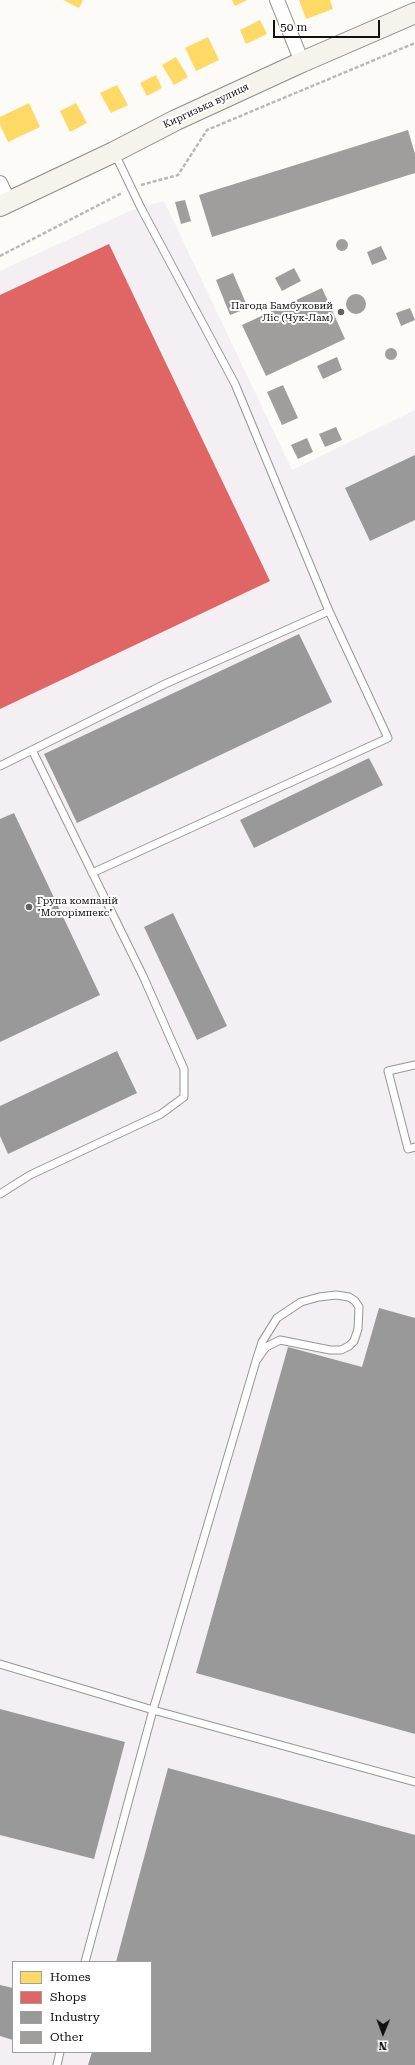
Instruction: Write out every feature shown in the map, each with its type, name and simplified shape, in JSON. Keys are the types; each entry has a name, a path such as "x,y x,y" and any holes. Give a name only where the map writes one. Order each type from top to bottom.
{"street":[{"path":"277,0 302,62"},
{"name":"Киргизька вулиця","path":"5,204 114,152 176,120 302,62 415,13"},
{"path":"0,183 5,204"}],"lane":[{"path":"92,873 388,738 329,611 235,384 141,208 114,152"},
{"path":"0,766 165,684 329,611"},
{"path":"0,1194 30,1175 161,1114 184,1097 184,1069 143,976 32,750"},
{"path":"415,1065 388,1071 408,1149 415,1147"},
{"path":"85,1961 153,1710 256,1361 269,1329 278,1318 301,1302 319,1297 336,1295 349,1297 355,1301 359,1307 358,1329 354,1341 349,1346 341,1350 330,1350 280,1340 266,1347 256,1361"},
{"path":"0,1664 153,1710 415,1782"},
{"path":"57,2065 60,2053"}],"path":[{"path":"0,256 132,188 178,175 207,130 415,43"}],"shaded area":[{"path":"164,201 292,470 415,410 415,2065 0,2065 0,271 130,211"}],"building: Homes":[{"path":"63,0 83,0 79,8"},
{"path":"232,0 247,0 235,6"},
{"path":"299,0 330,0 333,9 306,19"},
{"path":"260,20 267,34 246,44 240,30"},
{"path":"208,37 219,60 196,71 185,48"},
{"path":"176,57 188,77 174,85 162,65"},
{"path":"156,75 162,88 147,96 140,83"},
{"path":"117,85 128,105 111,113 100,93"},
{"path":"29,103 40,127 8,142 0,125 0,117"},
{"path":"76,103 87,123 70,132 60,111"}],"building: Shops":[{"path":"109,244 270,581 0,709 0,295"}],"building: Industry":[{"path":"415,455 415,520 370,541 345,488"},
{"path":"299,634 332,702 77,823 44,754"},
{"path":"369,758 383,785 254,848 240,820"},
{"name":"Група компаній \"Моторімпекс\"","path":"14,813 100,995 0,1042 0,819"},
{"path":"173,913 227,1026 197,1040 144,927"},
{"path":"117,1051 137,1093 8,1154 0,1136 0,1106"},
{"path":"379,1308 415,1318 415,1734 196,1673 288,1347 362,1367"},
{"path":"0,1709 125,1742 94,1859 0,1835"},
{"path":"168,1768 415,1835 415,2065 88,2065 92,2053 152,2053 152,1961 116,1961"},
{"path":"0,1985 12,1988 12,2040 0,2036"}],"building: Other":[{"path":"408,130 415,154 415,173 212,237 199,195"},
{"path":"185,200 191,221 181,224 175,202"},
{"path":"340,239 344,239 348,245 344,251 340,251 336,247 336,243"},
{"path":"381,246 387,259 372,265 367,252"},
{"path":"294,268 301,281 282,291 275,278"},
{"path":"233,273 248,308 230,315 216,280"},
{"path":"322,288 345,339 266,376 242,325"},
{"path":"356,294 363,297 366,304 363,311 356,314 349,311 346,304 349,297"},
{"path":"410,308 415,320 401,326 396,313"},
{"path":"391,348 395,350 397,354 395,358 391,360 387,358 385,354 387,350"},
{"path":"337,357 342,370 323,379 317,366"},
{"path":"283,385 298,418 282,425 267,392"},
{"path":"336,427 342,440 325,447 319,434"},
{"path":"307,438 313,452 298,459 291,445"}],"place":[{"name":"Пагода Бамбуковий Ліс (Чук-Лам)","path":"341,312"},
{"name":"Група компаній \"Моторімпекс\"","path":"29,907"}]}
